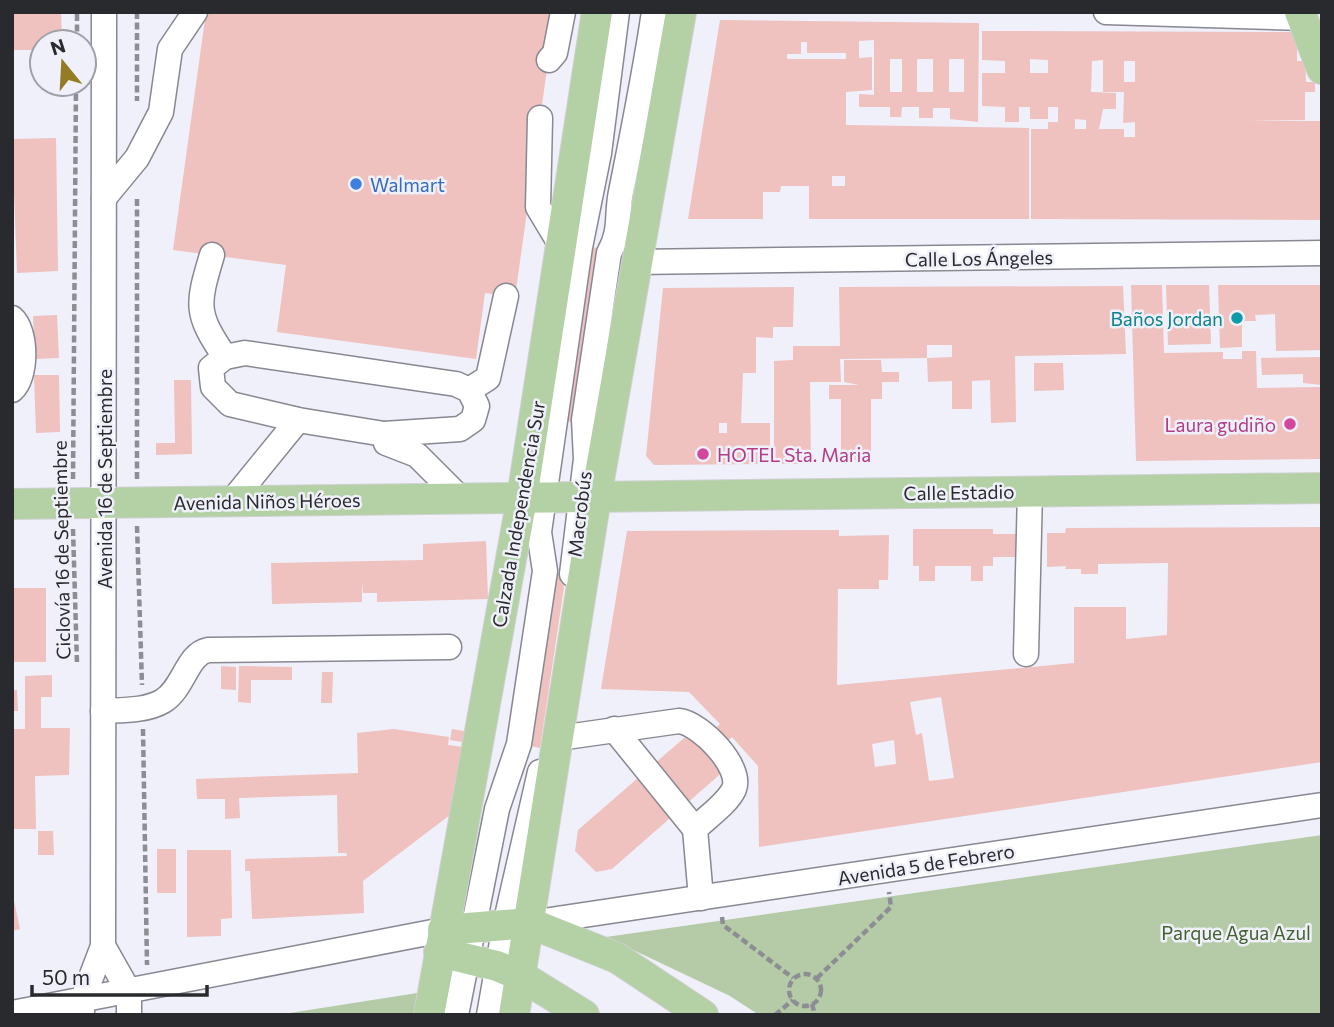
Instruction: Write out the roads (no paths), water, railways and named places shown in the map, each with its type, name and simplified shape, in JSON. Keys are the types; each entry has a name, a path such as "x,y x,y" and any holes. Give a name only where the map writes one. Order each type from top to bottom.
{"main road":[{"name":"Calzada Independencia Sur","path":"429,1015 455,942 533,498 562,247 597,12"},
{"path":"514,1015 509,971 559,738 588,497 681,12"},
{"path":"1301,15 1322,69"},
{"name":"Calle Estadio","path":"533,498 1322,488"},
{"name":"Avenida Niños Héroes","path":"12,504 533,498"},
{"path":"455,942 517,924 617,958 703,1015"},
{"path":"455,942 584,1015"}],"street":[{"name":"Avenida 16 de Septiembre","path":"82,1008 103,946 104,12"},
{"path":"104,198 137,158 161,113 170,49 195,12"},
{"path":"548,60 555,53 563,12"},
{"name":"Macrobús","path":"457,1015 455,942 519,744 545,571 533,498 599,153 617,12"},
{"name":"Macrobús","path":"517,924 588,497 584,420 609,253 616,241 621,212 620,195 634,138 654,12"},
{"path":"1106,12 1301,15"},
{"path":"540,118 538,207 562,247"},
{"name":"Calle Los Ángeles","path":"635,262 1322,253"},
{"path":"212,255 200,295 203,326 225,357"},
{"path":"469,390 488,378 506,296"},
{"path":"12,318 21,332 22,375 19,384 12,390"},
{"path":"246,353 456,384 469,390 477,406 473,420 460,429 384,434 298,420 230,404 213,387 211,368 225,357 246,353"},
{"path":"232,501 298,420"},
{"path":"384,434 386,443 418,455 460,498"},
{"path":"1026,654 1030,491"},
{"path":"103,711 143,708 161,702 176,691 196,655 208,650 449,647"},
{"path":"559,738 614,729 688,722 701,730 730,764 735,775 735,787 695,829"},
{"path":"614,729 695,829 709,897"},
{"name":"Avenida 5 de Febrero","path":"517,924 1322,805"},
{"path":"12,1013 129,1004 386,942 455,942"},
{"name":"Avenida 16 de Septiembre","path":"103,946 129,1004"},
{"path":"489,1015 509,971"}],"place":[{"name":"Walmart","path":"356,184"},
{"name":"Baños Jordan","path":"1237,318"},
{"name":"Laura gudiño","path":"1290,424"},
{"name":"HOTEL Sta. Maria","path":"703,454"}],"park label":[{"name":"Parque Agua Azul","path":"1236,932"}]}
